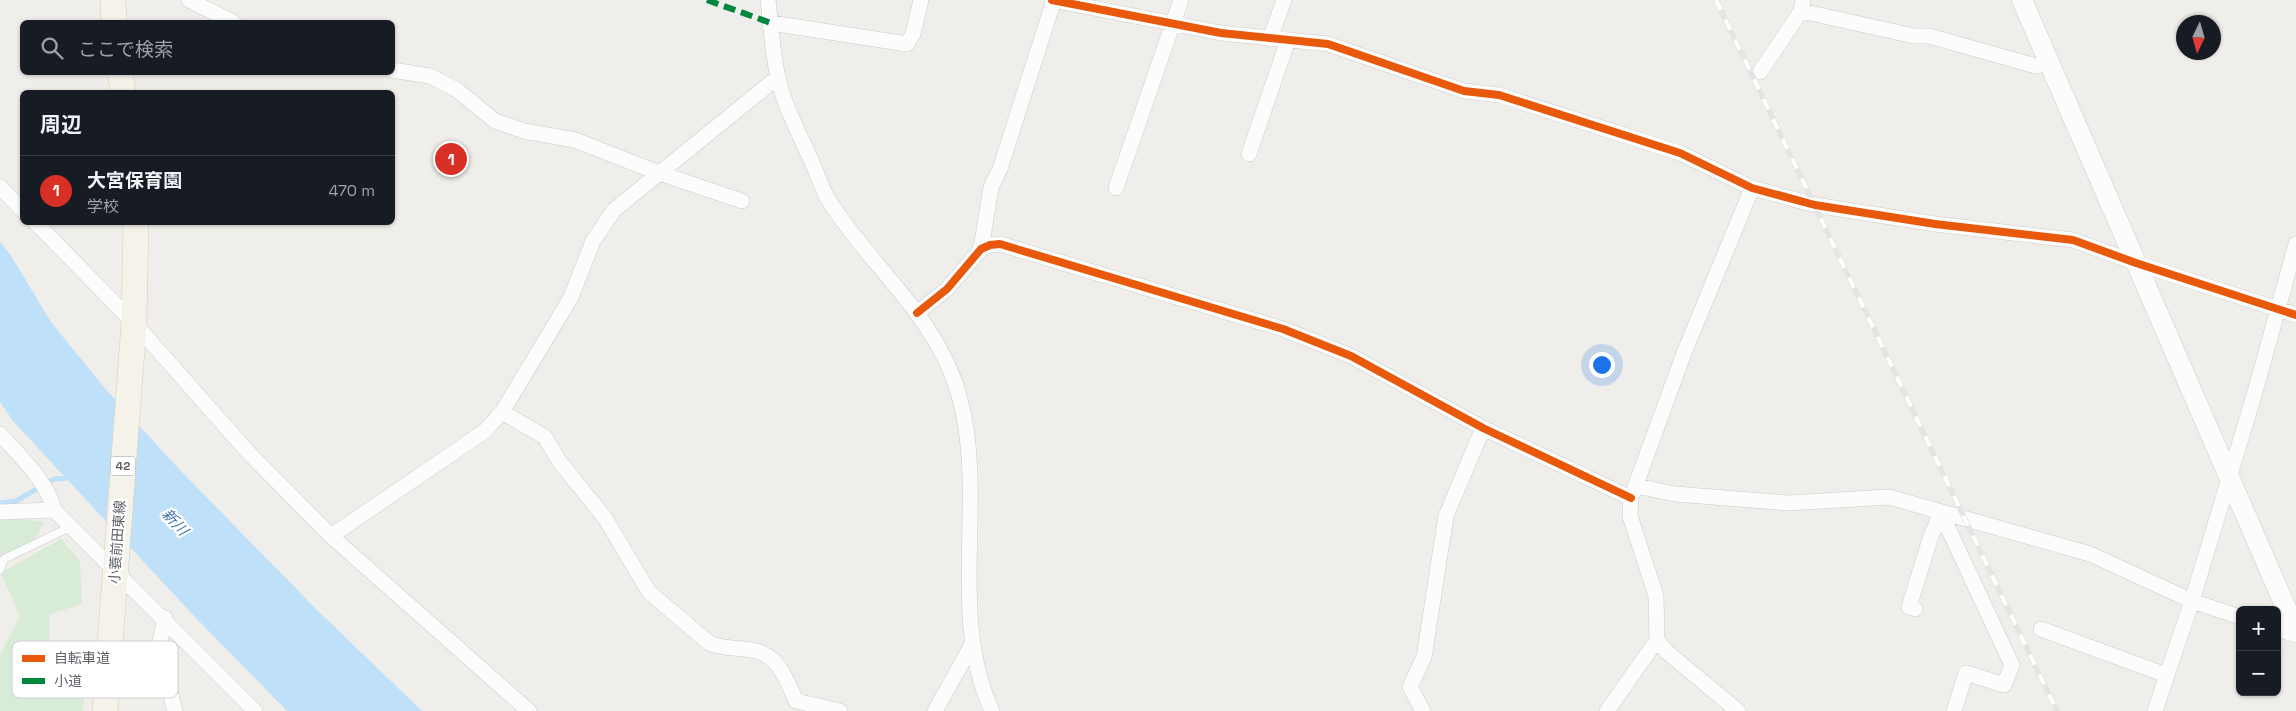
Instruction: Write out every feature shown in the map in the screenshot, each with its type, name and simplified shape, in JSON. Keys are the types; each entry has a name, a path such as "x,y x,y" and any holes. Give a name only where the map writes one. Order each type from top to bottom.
{"main road":[{"path":"113,0 114,20"},
{"path":"120,75 123,90"},
{"name":"小蓑前田東線","path":"110,641 134,323 136,225"},
{"name":"小蓑前田東線","path":"105,711 106,698"}],"street":[{"path":"189,0 230,20"},
{"path":"768,0 778,77 798,131 830,203 863,248 930,329 948,360 960,399 969,444 971,631 977,669 992,711"},
{"path":"771,23 906,44 913,34 921,0"},
{"path":"1116,188 1181,0"},
{"path":"1270,39 1284,0"},
{"path":"2022,0 2296,631"},
{"path":"982,249 991,187 1000,170 1057,1 1173,22 1221,33 1328,44 1464,92 1499,94 1680,153 1752,188 1815,205 1935,224 2072,240 2278,310 2296,314"},
{"path":"1760,72 1802,6 1914,36 1929,36 2036,66 2048,62"},
{"path":"1248,154 1288,40"},
{"path":"395,70 430,76 457,90 495,122 524,131 575,140 659,173 742,202"},
{"path":"331,536 485,431 502,412 571,297 593,241 602,224 614,210 778,77"},
{"path":"0,187 20,208"},
{"path":"1738,711 1667,652 1658,640 1656,596 1630,516 1634,492 1684,353 1752,188"},
{"path":"38,225 134,323 248,452 331,536 529,711"},
{"path":"916,313 947,289 982,249 990,245 1000,244 1283,328 1351,356 1483,428 1634,492 1789,503 1889,497 2090,554 2192,601 2236,615"},
{"path":"2155,711 2192,601 2296,244"},
{"path":"502,412 545,437 559,461 605,518 649,592 709,643 717,646 758,650 770,657 783,672 796,701 840,711"},
{"path":"1423,711 1410,687 1424,657 1446,516 1483,428"},
{"path":"0,434 41,482 51,497 54,510 70,527 116,567 255,711"},
{"path":"0,512 54,510"},
{"path":"1915,609 1909,607 1931,536 1941,512"},
{"path":"1941,512 2012,665 2004,685 1966,673 1954,711"},
{"path":"160,641 165,618"},
{"path":"2041,629 2166,675"},
{"path":"2281,630 2296,635"},
{"path":"1607,711 1658,640"},
{"path":"935,711 973,643"},
{"path":"172,698 175,711"}],"lane":[{"path":"0,570 4,559 70,527"}],"green space":[{"path":"14,517 44,522 34,542 0,556 0,519"},
{"path":"61,539 80,561 82,604 50,614 49,641 12,641 12,698 84,698 83,711 0,711 0,655 20,616 1,573"}],"water":[{"name":"新川","path":"0,242 10,254 51,322 103,386 178,468 318,611 422,711 287,711 195,617 13,421 0,402"}],"waterway":[{"path":"0,503 16,501 54,479 71,478"}],"railway":[{"path":"1716,0 2057,711"}],"marked path":[{"path":"707,0 771,23"}],"cycle path":[{"path":"1052,0 1221,33 1328,44 1464,91 1499,95 1680,153 1752,188 1815,205 1935,224 2073,240 2136,263 2296,315"},
{"path":"917,313 947,289 981,249 990,245 1000,244 1283,329 1351,356 1483,428 1631,498"}],"place":[{"name":"大宮保育園","path":"451,159"}]}
